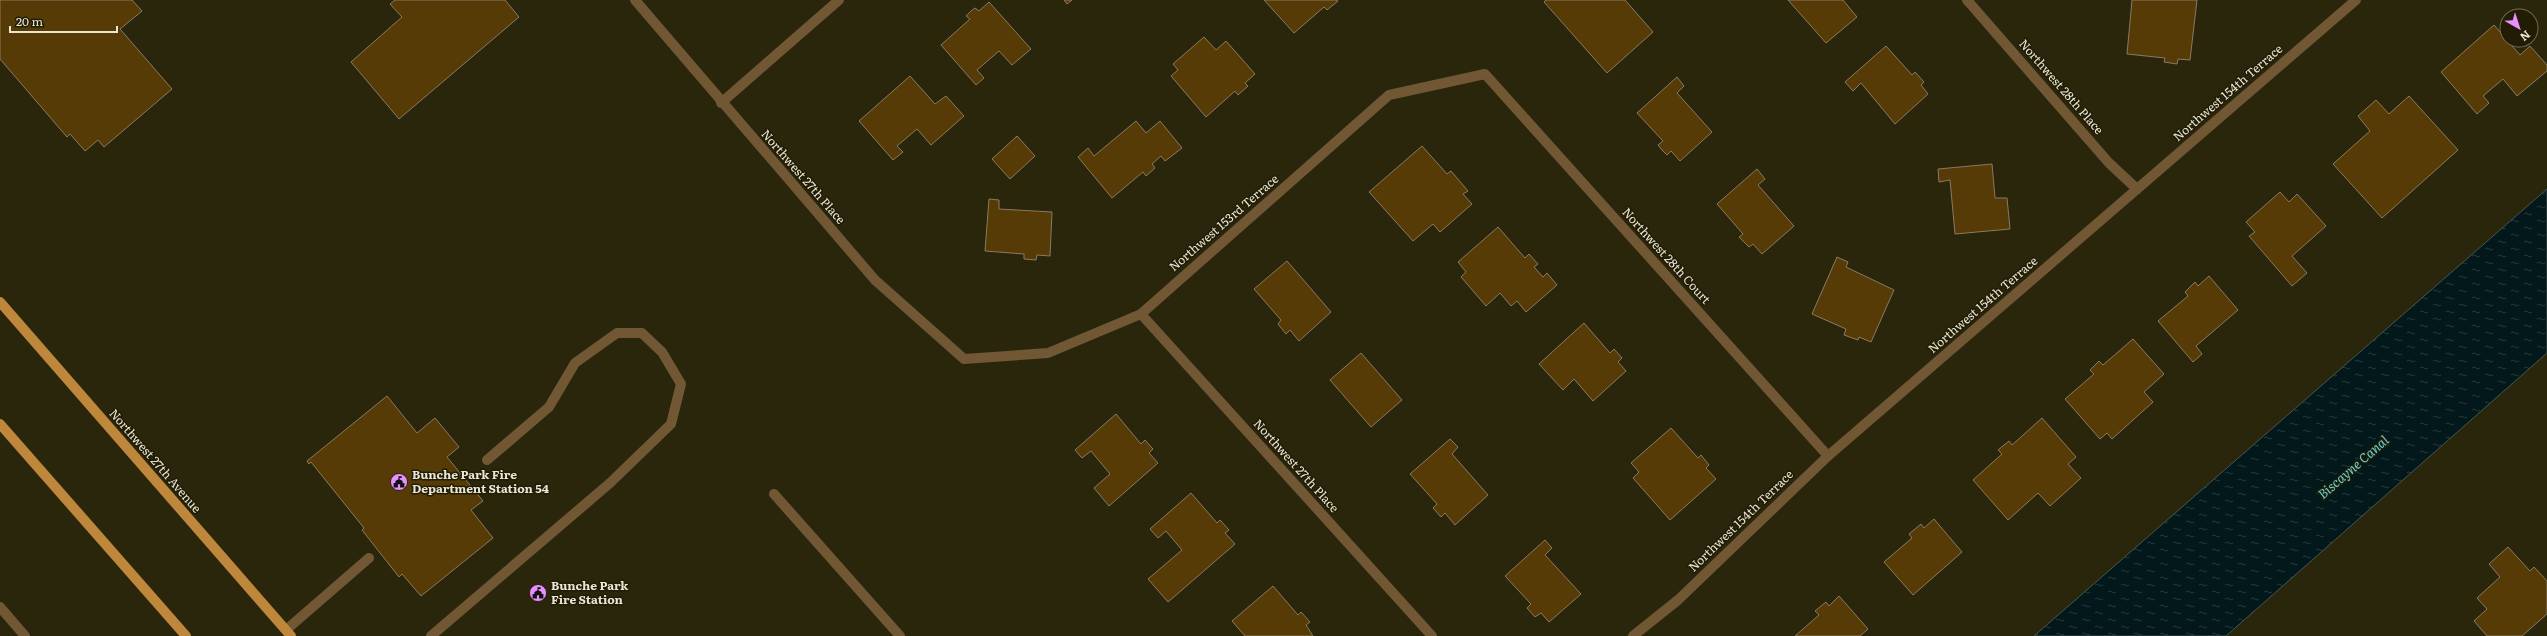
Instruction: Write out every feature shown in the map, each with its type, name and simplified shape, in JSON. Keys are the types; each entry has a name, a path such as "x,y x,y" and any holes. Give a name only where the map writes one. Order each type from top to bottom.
{"main road":[{"name":"Northwest 27th Avenue","path":"0,302 288,633"},
{"path":"0,424 186,636"}],"street":[{"name":"Northwest 27th Place","path":"635,0 721,103 875,280 964,359"},
{"path":"721,103 839,0"},
{"name":"Northwest 28th Place","path":"1967,0 2109,163 2138,189"},
{"name":"Northwest 154th Terrace","path":"1633,636 1678,600 1828,456 2356,0"},
{"name":"Northwest 153rd Terrace","path":"964,359 1048,353 1141,314 1389,95 1486,74"},
{"name":"Northwest 28th Court","path":"1486,74 1828,456"},
{"name":"Northwest 27th Place","path":"1141,314 1432,636"},
{"path":"431,636 610,483 671,424 681,384 662,352 642,333 617,333 575,363 549,407 487,460"},
{"path":"774,494 900,636"},
{"path":"288,633 369,558"},
{"path":"0,607 25,636"}],"water":[{"name":"Biscayne Canal","path":"2547,189 2547,353 2226,636 2034,636"}],"building":[{"path":"0,0 132,0 142,11 120,29 172,89 104,147 98,140 85,151 70,134 67,137 0,59"},
{"path":"395,0 505,0 519,17 399,119 351,62 402,17 390,4"},
{"path":"1064,0 1072,0 1067,4"},
{"path":"1264,0 1338,1 1327,10 1324,7 1294,33"},
{"path":"1546,0 1625,0 1653,32 1607,73 1544,2"},
{"path":"1788,0 1843,0 1857,17 1826,43"},
{"path":"2132,0 2197,0 2190,60 2178,59 2177,64 2164,62 2165,58 2127,54"},
{"path":"989,2 1031,49 1012,65 999,51 977,70 984,78 976,85 941,45 970,19 966,16 971,11 975,8 979,11"},
{"path":"2494,25 2499,31 2499,48 2514,48 2520,55 2528,48 2532,48 2547,65 2547,71 2517,96 2503,79 2483,96 2489,103 2477,114 2441,72"},
{"path":"1204,37 1216,50 1226,41 1255,74 1245,83 1248,86 1238,95 1235,91 1206,117 1171,76 1178,70 1173,64"},
{"path":"1886,46 1912,75 1915,72 1924,82 1921,85 1928,94 1895,124 1861,83 1853,91 1845,82"},
{"path":"910,76 935,104 946,96 964,116 931,145 917,129 897,146 903,152 893,160 859,121"},
{"path":"1677,77 1684,86 1677,93 1712,132 1680,161 1671,151 1667,155 1662,150 1658,145 1663,141 1637,113"},
{"path":"2409,96 2458,150 2382,218 2333,164 2370,131 2358,116 2376,100 2389,114"},
{"path":"1136,121 1146,133 1160,121 1182,148 1165,161 1161,156 1152,164 1155,168 1146,176 1143,172 1112,198 1078,157 1088,148 1094,156"},
{"path":"1017,136 1035,156 1010,179 992,159"},
{"path":"1422,146 1447,174 1451,171 1468,191 1463,194 1472,204 1440,232 1433,224 1413,241 1369,192"},
{"path":"1992,164 1995,198 2007,198 2010,229 1955,234 1950,180 1939,182 1938,169"},
{"path":"1757,169 1765,179 1758,185 1794,226 1762,254 1753,244 1749,247 1739,237 1743,234 1717,204"},
{"path":"2280,192 2289,202 2297,194 2326,226 2292,256 2307,273 2292,286 2249,236 2255,232 2246,222"},
{"path":"989,199 999,200 999,209 1052,212 1050,256 1037,255 1036,260 1024,259 1024,254 985,251"},
{"path":"1498,227 1525,258 1529,254 1538,264 1534,267 1543,277 1547,273 1557,285 1526,312 1517,301 1511,306 1500,293 1486,306 1461,277 1466,272 1458,262"},
{"path":"1837,257 1848,262 1846,267 1894,290 1871,342 1859,337 1858,340 1844,335 1846,329 1812,314"},
{"path":"1287,261 1331,312 1299,341 1290,330 1286,334 1278,324 1281,320 1254,289"},
{"path":"2209,276 2238,310 2196,346 2202,354 2193,362 2158,321 2188,296 2185,292 2195,282 2198,286"},
{"path":"1584,323 1610,353 1614,349 1622,358 1618,362 1626,371 1593,401 1574,379 1563,390 1539,364"},
{"path":"2133,339 2164,374 2144,392 2153,402 2112,439 2107,433 2100,439 2065,399 2094,374 2090,370 2099,361 2103,365"},
{"path":"1361,353 1402,400 1371,427 1330,380"},
{"path":"387,396 417,433 435,418 459,447 447,457 483,501 471,510 493,538 421,596 402,574 399,577 362,530 364,528 311,462 309,464 307,461"},
{"path":"1116,414 1141,444 1145,440 1153,449 1149,453 1158,463 1109,506 1094,488 1110,474 1091,451 1082,458 1075,450"},
{"path":"2042,418 2076,457 2068,464 2081,478 2050,506 2038,493 2008,520 1973,480 2002,454 1998,450 2009,441 2012,445"},
{"path":"1671,428 1698,458 1701,455 1709,465 1706,468 1716,479 1670,520 1633,478 1639,472 1631,463"},
{"path":"1450,439 1458,447 1452,454 1488,495 1455,525 1445,513 1441,517 1433,508 1437,504 1410,474"},
{"path":"1191,493 1217,523 1220,520 1229,530 1225,533 1235,544 1168,602 1148,579 1182,550 1166,531 1158,538 1150,529"},
{"path":"1934,519 1962,552 1913,595 1884,562 1912,538 1909,534 1921,524 1924,528"},
{"path":"1545,540 1552,548 1545,555 1581,594 1549,622 1541,613 1535,617 1527,608 1531,604 1505,576"},
{"path":"2508,547 2530,571 2534,567 2547,581 2547,614 2522,636 2487,636 2474,621 2487,609 2477,598 2500,577 2489,564"},
{"path":"1273,586 1298,615 1301,612 1310,622 1306,625 1313,636 1245,636 1232,621"},
{"path":"1839,596 1868,629 1860,636 1795,636 1819,615 1815,611 1826,602 1829,606"}],"place":[{"name":"Bunche Park Fire Department Station 54","path":"399,482"},
{"name":"Bunche Park Fire Station","path":"538,593"}]}
